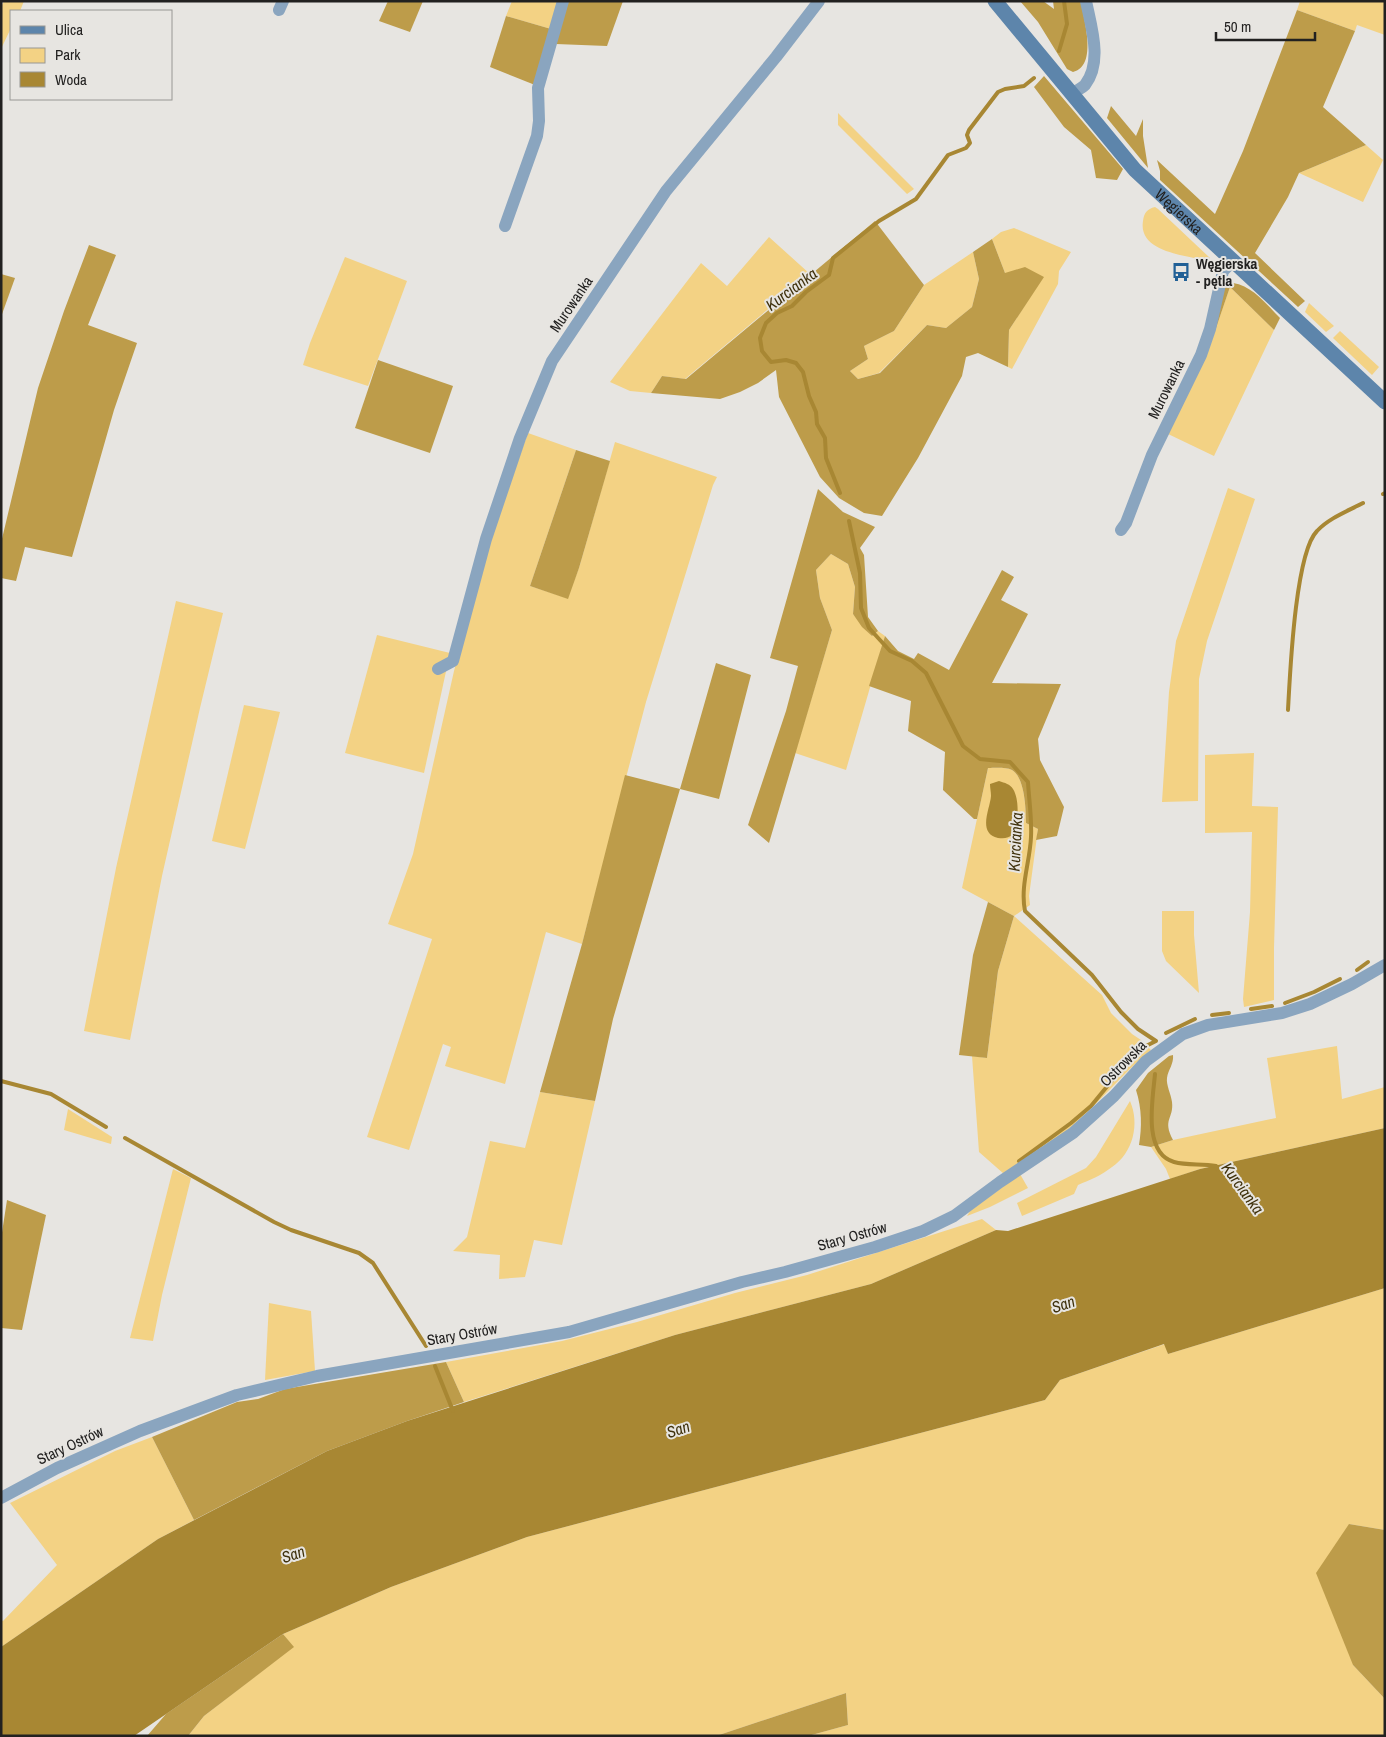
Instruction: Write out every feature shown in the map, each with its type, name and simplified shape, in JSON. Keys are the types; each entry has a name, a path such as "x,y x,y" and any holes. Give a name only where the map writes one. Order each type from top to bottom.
{"main road":[{"name":"Węgierska","path":"995,1 1134,170 1385,402"}],"street":[{"path":"505,226 537,136 540,121 538,88 563,1"},
{"name":"Murowanka","path":"438,669 452,661 486,539 520,438 552,361 666,191 776,58 819,1"},
{"path":"1072,94 1084,85 1092,67 1092,31 1086,1"},
{"name":"Murowanka","path":"1120,530 1126,523 1152,455 1201,355 1210,329 1223,271 1232,262"},
{"name":"Ostrowska","path":"937,1225 954,1216 1000,1182 1073,1133 1114,1096 1146,1060 1183,1034 1208,1025 1282,1013 1310,1004 1352,984 1385,965"},
{"name":"Stary Ostrów","path":"1,1498 57,1468 132,1434 237,1395 317,1376 569,1332 742,1282 875,1247 937,1225"}],"green space":[{"path":"4,1 24,1 20,10 10,10 10,30 1,49 1,7"},
{"path":"512,1 560,1 551,29 506,16"},
{"path":"1300,1 1385,1 1385,35 1357,25 1355,31 1297,10"},
{"path":"838,113 914,189 907,194 838,125"},
{"path":"1366,145 1383,160 1363,202 1299,173"},
{"path":"1155,207 1210,258 1203,260 1164,250 1147,239 1143,231 1143,218 1148,210"},
{"path":"1014,228 1071,252 1059,271 1058,284 1012,369 1008,367 1009,330 1043,277 1005,273 992,239 1001,232"},
{"path":"769,237 810,274 685,379 662,376 651,393 630,391 610,382 701,263 727,286"},
{"path":"973,252 979,279 972,307 946,328 927,325 879,373 858,379 850,371 868,359 864,346 894,331 924,285"},
{"path":"345,257 407,281 368,386 303,365"},
{"path":"1230,287 1274,330 1214,456 1166,433 1207,354"},
{"path":"1309,303 1334,326 1326,332 1305,312"},
{"path":"1340,331 1379,367 1372,375 1333,338"},
{"path":"528,433 576,450 530,586 567,598 579,568 615,442 717,477 646,702 582,944 546,932 505,1084 445,1066 451,1047 443,1044 409,1150 367,1137 432,939 388,924 413,854 454,671 493,528"},
{"path":"1228,488 1255,499 1207,641 1199,679 1198,801 1162,802 1169,692 1176,641"},
{"path":"831,554 848,564 855,587 853,614 872,636 878,631 885,636 846,770 795,753 832,630 820,598 816,570"},
{"path":"176,601 223,613 162,876 130,1040 84,1031 116,868"},
{"path":"377,635 450,653 424,773 345,753"},
{"path":"244,705 280,712 245,849 212,841"},
{"path":"1254,753 1252,806 1278,807 1274,1000 1244,1007 1243,999 1250,912 1252,832 1205,833 1205,755"},
{"path":"988,768 1007,768 1016,774 1020,780 1024,795 1026,823 1038,829 1029,896 1030,905 1014,916 962,888"},
{"path":"1162,911 1194,911 1199,993 1166,961 1162,951"},
{"path":"1014,916 1102,995 1111,1013 1151,1050 1070,1128 1004,1174 979,1152 972,1056 987,1058 998,971"},
{"path":"1337,1046 1342,1099 1385,1087 1385,1128 1200,1169 1170,1179 1166,1169 1151,1147 1173,1140 1276,1118 1267,1058"},
{"path":"540,1092 595,1101 562,1245 534,1240 525,1277 499,1279 500,1255 453,1251 467,1237 490,1141 525,1148"},
{"path":"1130,1101 1134,1119 1133,1137 1130,1146 1119,1161 1100,1175 1078,1185 1074,1194 1022,1216 1017,1203 1086,1168 1096,1157"},
{"path":"68,1109 112,1137 111,1144 64,1130"},
{"path":"173,1169 191,1178 162,1295 153,1341 130,1338"},
{"path":"1020,1174 1028,1188 967,1216 970,1211"},
{"path":"982,1219 996,1230 871,1284 675,1335 464,1402 446,1362 562,1341 637,1322 735,1293 807,1275"},
{"path":"1385,1288 1385,1530 1349,1524 1353,1665 1385,1699 1385,1736 808,1736 848,1725 846,1693 716,1736 188,1736 204,1716 293,1647 283,1634 391,1587 527,1537 1045,1400 1060,1380 1165,1344 1168,1354"},
{"path":"269,1303 311,1311 315,1371 265,1380"},
{"path":"152,1437 194,1520 158,1539 1,1647 1,1620 3,1621 57,1565 10,1503 115,1451"}],"shaded area":[{"path":"388,1 423,1 410,32 379,21"},
{"path":"568,1 623,1 607,46 556,44"},
{"path":"1020,1 1043,1 1054,9 1053,1 1081,1 1088,41 1085,61 1081,68 1073,72 1067,69 1038,22"},
{"path":"1297,10 1355,31 1323,107 1366,145 1299,173 1288,197 1255,253 1305,301 1298,307 1160,180 1157,160 1215,214 1243,151"},
{"path":"506,16 551,29 535,85 490,67"},
{"path":"1044,76 1123,169 1117,180 1096,178 1091,150 1064,127 1034,87"},
{"path":"1111,106 1136,136 1143,119 1143,136 1148,168 1107,118"},
{"path":"875,221 924,285 894,331 864,346 868,359 850,371 858,379 880,373 927,325 946,328 972,307 979,279 973,252 992,239 1005,273 1025,267 1044,277 1009,330 1008,367 978,353 966,357 962,376 918,458 882,516 864,513 839,498 820,477 779,397 776,370 758,383 720,399 651,393 662,376 686,379"},
{"path":"89,245 116,255 88,325 137,343 114,410 72,557 25,547 16,581 1,578 1,543 38,388"},
{"path":"1,274 15,278 1,317"},
{"path":"1233,283 1253,292 1280,318 1274,330 1230,287 1215,331 1222,290 1227,285"},
{"path":"378,360 453,386 430,453 355,428"},
{"path":"576,450 610,461 568,599 530,586"},
{"path":"818,489 843,512 875,527 860,548 864,555 868,617 878,631 872,636 862,627 853,614 855,587 848,564 831,554 816,570 820,598 832,630 769,843 748,825 786,711 798,666 770,658"},
{"path":"1002,570 1014,577 1001,600 1028,614 992,683 1061,684 1038,739 1040,760 1064,807 1057,836 1036,840 1038,829 1026,823 1022,787 1020,780 1012,770 988,768 977,819 974,819 943,790 945,752 908,731 911,701 869,686 885,636 898,651 914,659 918,653 949,670"},
{"path":"716,663 751,675 719,799 680,789"},
{"path":"625,775 680,789 613,1019 595,1101 540,1092 582,944"},
{"path":"988,902 1014,916 998,971 987,1058 959,1055 973,955"},
{"path":"1173,1055 1167,1081 1172,1102 1168,1128 1173,1140 1151,1147 1139,1145 1141,1118 1136,1090 1148,1073 1169,1056"},
{"path":"7,1200 46,1215 22,1330 1,1328 1,1239"},
{"path":"446,1362 464,1402 327,1451 194,1520 152,1437 237,1402 258,1399 285,1389"},
{"path":"1349,1524 1385,1530 1385,1699 1353,1665 1316,1573"},
{"path":"283,1634 294,1647 204,1716 188,1736 147,1736 166,1714"},
{"path":"846,1693 848,1725 808,1736 716,1736"}],"water":[{"path":"999,781 1012,787 1017,799 1017,824 1014,834 1005,838 998,838 992,835 986,826 991,796 990,784"},
{"name":"San","path":"1385,1128 1385,1288 1168,1354 1164,1344 1060,1380 1045,1400 527,1537 391,1587 283,1634 134,1736 1,1736 1,1647 158,1539 327,1451 407,1421 675,1335 871,1284 996,1230 1008,1231 1200,1169"}],"waterway":[{"name":"Kurcianka","path":"1059,51 1067,24 1064,1"},
{"name":"Kurcianka","path":"840,493 826,458 825,438 817,424 816,412 809,396 803,372 796,363 786,360 771,362 762,351 760,338 766,323 777,313 792,306 806,292 829,275 833,258 879,221 916,199 948,155 966,148 970,143 967,135 969,130 998,92 1024,86 1034,78"},
{"path":"1288,710 1295,616 1303,563 1317,531 1327,522 1363,503"},
{"name":"Kurcianka","path":"849,521 860,573 861,608 869,628 890,651 912,661 926,673 963,746 980,759 1010,762 1028,782 1031,830 1024,883 1025,911 1092,975 1121,1012 1138,1029 1156,1041 1140,1049 1091,1106 1019,1161"},
{"path":"1357,970 1368,962"},
{"path":"1285,1003 1314,992 1340,979"},
{"path":"1251,1009 1272,1006"},
{"path":"1212,1015 1229,1013"},
{"path":"1166,1033 1195,1019"},
{"name":"Kurcianka","path":"1155,1074 1152,1124 1153,1137 1157,1148 1164,1157 1174,1162 1216,1166 1218,1170"},
{"path":"1,1081 51,1094 106,1127"},
{"path":"125,1138 274,1222 291,1230 359,1253 373,1263 426,1346"},
{"path":"435,1366 453,1411"}],"place":[{"name":"Węgierska - pętla","path":"1181,272"}]}
